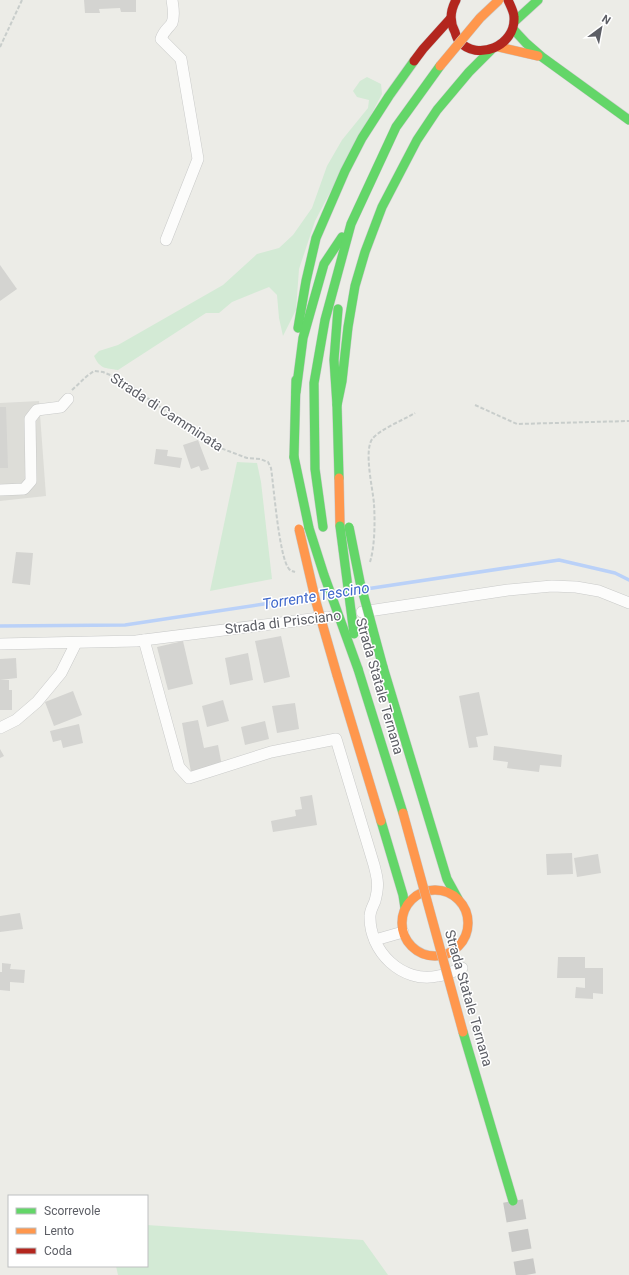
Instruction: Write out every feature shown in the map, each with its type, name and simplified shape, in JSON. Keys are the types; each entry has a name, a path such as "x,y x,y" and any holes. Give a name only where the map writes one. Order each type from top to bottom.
{"main road":[{"path":"447,0 453,31 462,43 469,48 477,50 495,48 520,51 542,58"},
{"path":"405,908 316,602 298,523 294,480 296,336 316,238 345,171 362,138 389,96 423,49 450,17 456,0"},
{"path":"296,392 303,338 324,264 351,224 396,127 440,66 480,18 499,0"},
{"path":"508,0 512,5 514,13 514,25 526,43 542,58 575,80 629,120"},
{"path":"337,405 342,381 348,326 355,286 365,252 382,207 417,140 437,110 469,72 495,48 508,39 514,25 538,0"},
{"path":"351,224 337,324 334,360 339,478 358,669"},
{"path":"324,531 315,469 314,383 325,320 351,224"},
{"path":"294,457 309,528 324,575 358,669"},
{"path":"344,526 383,667 446,879 458,899 467,914 468,927 464,938 455,950 448,954 429,956 422,954 411,946 403,932 402,919 405,908 410,901 416,896 431,890 444,891 458,899"},
{"name":"Strada Statale Ternana","path":"338,587 358,669 403,813 513,1201"}],"street":[{"path":"166,240 198,159 181,59 161,39 163,32 172,23 174,14 172,0"},
{"path":"0,490 24,488 31,481 30,419 37,410 61,407 68,399"},
{"name":"Strada di Prisciano","path":"0,644 144,640 378,610 508,590 552,586 576,587 599,591 629,603"},
{"path":"144,640 179,767 189,778 272,752 336,739 379,884 370,915 372,930 377,946 394,966 409,974 428,977 438,976 462,968"},
{"path":"0,728 16,720 37,702 60,673 76,643"},
{"path":"375,940 403,932"}],"path":[{"path":"0,47 22,0"},
{"name":"Strada di Camminata","path":"68,399 73,389 87,376 94,371 103,372 122,380 215,446 247,458 260,459 268,462 271,468 280,536 286,562 290,570 300,574"},
{"path":"475,405 517,424 629,421"},
{"path":"369,564 372,556 374,512 369,471 369,448 372,438 415,413"}],"shaded area":[{"path":"39,401 46,496 0,501 0,403"}],"green space":[{"path":"367,77 381,84 382,94 315,221 299,269 296,310 283,336 279,318 277,295 269,287 232,302 219,313 206,313 118,370 101,366 94,356 99,351 118,345 223,285 257,254 279,248 293,235 312,208 327,166 342,140 368,108 369,100 357,97 353,91 360,81"},
{"path":"237,462 257,463 261,482 272,579 210,591"},
{"path":"148,1225 363,1240 388,1275 118,1275 116,1267 148,1267"}],"building":[{"path":"84,0 136,0 136,12 121,12 120,8 99,9 100,13 85,13"},
{"path":"0,265 17,289 0,301"},
{"path":"0,407 6,407 8,468 0,468"},
{"path":"198,440 209,469 201,471 199,466 191,469 183,445"},
{"path":"156,449 168,450 167,456 182,458 180,468 154,464"},
{"path":"16,552 33,553 30,585 12,583"},
{"path":"281,636 290,677 264,683 255,641"},
{"path":"183,641 193,684 168,690 157,647"},
{"path":"248,653 253,680 230,685 225,658"},
{"path":"16,658 17,678 0,680 0,659"},
{"path":"0,680 9,680 9,690 12,690 12,710 0,710"},
{"path":"73,691 82,715 54,726 45,702"},
{"path":"479,692 488,735 476,737 478,747 469,748 459,696"},
{"path":"223,700 229,721 207,727 202,706"},
{"path":"295,703 299,729 277,733 272,706"},
{"path":"198,720 204,748 218,745 222,766 191,772 182,723"},
{"path":"265,721 269,739 245,745 241,727"},
{"path":"79,724 83,743 63,748 61,740 53,742 50,731"},
{"path":"494,746 562,755 561,767 540,765 539,772 507,768 508,762 493,760"},
{"path":"0,749 4,756 0,758"},
{"path":"312,795 317,825 273,832 271,821 296,816 295,810 302,809 300,797"},
{"path":"572,853 573,874 547,875 546,854"},
{"path":"598,854 601,873 577,877 574,858"},
{"path":"20,913 23,929 0,932 0,916"},
{"path":"558,957 585,957 585,968 603,968 603,994 593,993 593,999 575,998 576,987 585,988 585,978 557,978"},
{"path":"2,963 11,964 10,969 25,970 24,983 10,982 10,991 0,990 0,972 2,972"}],"waterway":[{"name":"Torrente Tescino","path":"366,589 559,560 615,573 629,580"},
{"name":"Torrente Tescino","path":"0,626 125,625 310,597"}],"tunnel":[{"path":"513,1201 526,1275"}],"traffic: fast":[{"path":"515,21 538,0"},
{"path":"513,29 542,57 629,120"},
{"path":"339,478 337,405 342,381 348,327 355,286 365,252 382,207 417,140 437,110 469,72 491,50"},
{"path":"298,328 306,281 316,238 345,171 362,138 414,61"},
{"path":"323,527 315,469 314,383 325,320 351,224 396,127 440,66"},
{"path":"296,392 303,338 324,264 342,237"},
{"path":"337,405 334,360 338,309"},
{"path":"294,457 296,380"},
{"path":"294,457 309,528"},
{"path":"340,526 354,634"},
{"path":"349,527 360,582 383,667"},
{"path":"309,528 324,575 358,669"},
{"path":"383,667 447,879 458,899"},
{"path":"358,669 403,813"},
{"path":"381,821 403,895 405,908"},
{"path":"463,1032 513,1201"}],"traffic: slow":[{"path":"440,66 480,18 499,0"},
{"path":"499,47 538,56"},
{"path":"339,478 340,526"},
{"path":"299,529 316,602 337,675"},
{"path":"337,675 381,821"},
{"path":"403,813 463,1032"},
{"path":"435,890 448,893 458,900 465,910 468,923 465,936 458,946 448,953 435,956 422,953 412,946 405,936 402,923 405,910 412,900 422,893 435,890"}],"traffic: jam":[{"path":"456,0 451,12 453,28 459,41 467,47 475,50 494,48 509,36 513,27 514,15 508,0"},
{"path":"414,61 450,19"}]}
